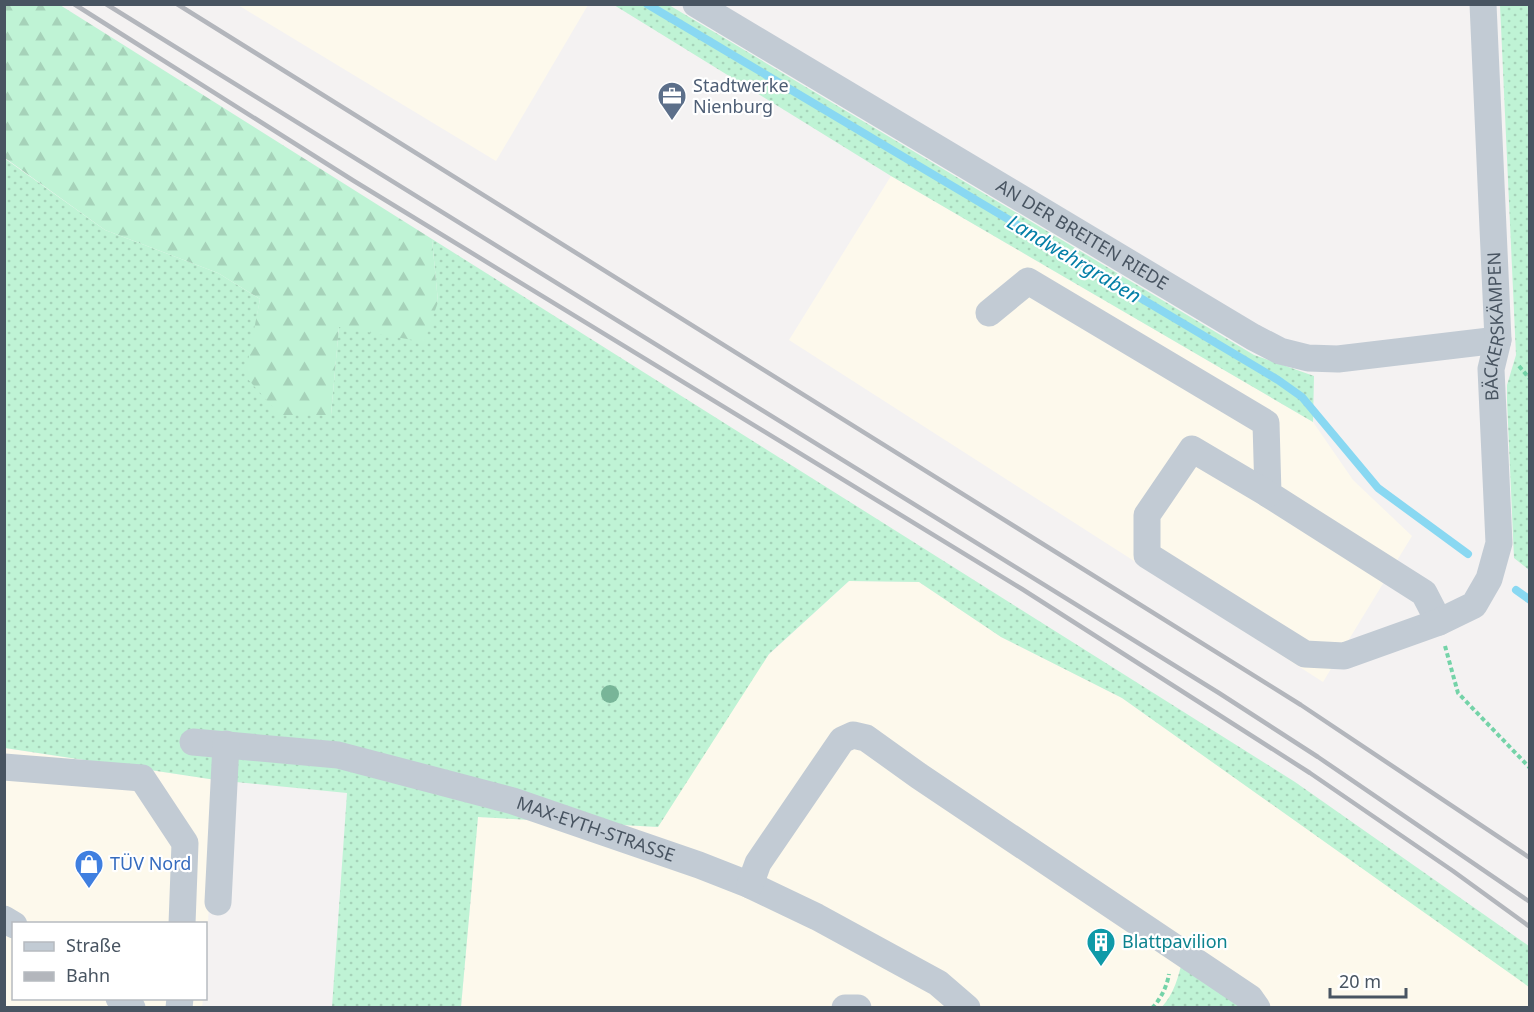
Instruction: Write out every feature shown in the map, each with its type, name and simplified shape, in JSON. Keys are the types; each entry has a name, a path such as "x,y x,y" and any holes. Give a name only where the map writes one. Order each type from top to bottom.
{"street":[{"name":"BÄCKERSKÄMPEN","path":"1268,494 1192,449 1147,515 1148,555 1305,654 1344,656 1439,622 1474,605 1489,579 1499,543 1491,369 1498,340 1484,4"},
{"name":"AN DER BREITEN RIEDE","path":"707,7 1252,337 1280,351 1308,358 1338,359 1498,340"},
{"path":"989,313 1028,281 1266,423 1268,494 1424,593 1439,622"},
{"path":"750,885 758,864 842,740 853,735 866,738 1250,998 1257,1008"},
{"name":"MAX-EYTH-STRASSE","path":"193,742 338,755 513,801 699,865 750,885 817,917 938,983 967,1008"},
{"path":"218,902 226,744"},
{"path":"4,767 142,778 185,843 182,922"},
{"path":"845,1008 858,1008"}],"path":[{"path":"1439,622 1458,693 1530,768"},
{"path":"1152,1008 1167,984 1172,946"}],"shaded area":[{"path":"238,5 588,5 496,161"},
{"path":"891,176 1313,422 1353,480 1412,536 1323,682 789,340"},
{"path":"849,581 919,582 1001,637 1122,698 1530,987 1529,1008 461,1008 478,817 658,827 762,661"},
{"path":"4,748 216,780 207,940 207,922 12,922 12,1000 203,1000 202,1007 5,1007"}],"green space":[{"path":"5,4 60,5 432,239 438,302 424,342 339,327 331,415 280,415 245,376 260,299 218,273 105,230 5,158"},
{"path":"614,5 669,5 1254,355 1314,376 1313,422 891,176"},
{"path":"1500,5 1529,5 1529,570 1514,558 1507,385 1516,355"},
{"path":"4,158 105,230 218,273 260,299 257,316 331,415 339,326 438,302 432,239 1295,782 1529,946 1529,987 1122,698 1001,637 919,582 849,581 769,654 658,827 478,817 461,1007 332,1007 347,793 216,780 5,748"},
{"path":"1183,958 1252,1008 1161,1008 1173,991"}],"waterway":[{"name":"Landwehrgraben","path":"647,4 1278,380 1302,397 1378,488 1468,554"},
{"name":"Landwehrgraben","path":"1516,590 1530,600"}],"railway":[{"path":"74,4 354,181 1022,589 1310,773 1530,927"},
{"path":"106,4 1219,693 1318,757 1530,902"},
{"path":"177,4 1301,705 1530,858"}],"place":[{"name":"Stadtwerke Nienburg","path":"672,122"},
{"name":"TÜV Nord","path":"89,890"},
{"name":"Blattpavilion","path":"1101,968"}]}
